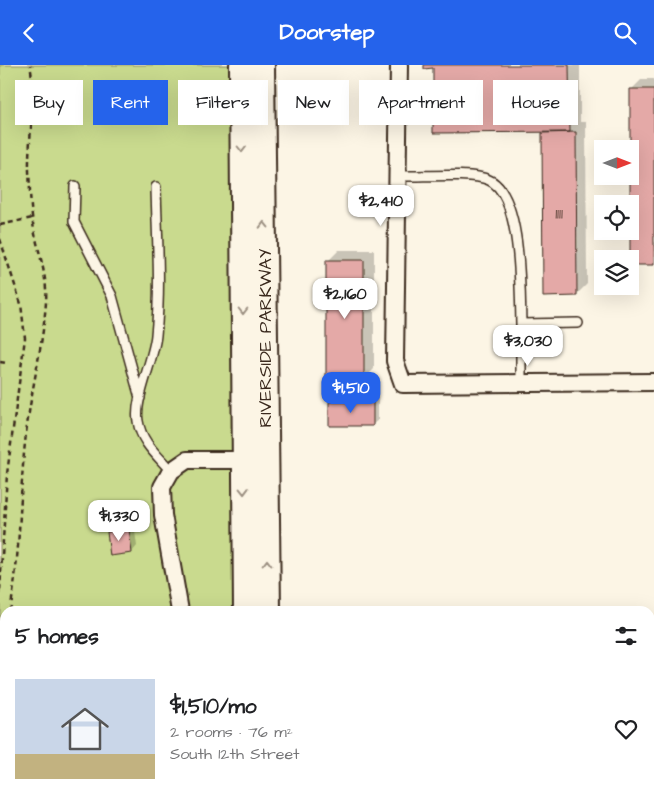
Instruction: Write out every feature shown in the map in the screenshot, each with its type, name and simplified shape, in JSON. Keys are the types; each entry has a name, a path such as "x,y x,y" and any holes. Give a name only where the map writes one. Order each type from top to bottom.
{"main road":[{"name":"RIVERSIDE PARKWAY","path":"242,65 246,606"},
{"name":"RIVERSIDE PARKWAY","path":"262,65 268,606"}],"street":[{"path":"399,65 395,361 402,384 654,382"},
{"path":"179,606 163,515 162,487 171,471 187,460 244,460"}],"lane":[{"path":"398,176 484,179 499,187 509,212 518,247 521,383"},
{"path":"75,186 74,222 112,296 141,402"},
{"path":"156,187 158,300 156,338 137,419 143,438 171,471"},
{"path":"521,324 578,323"}],"path":[{"path":"11,606 17,574 19,515 26,433 46,301 43,261 32,217 29,168 33,78 30,65"},
{"path":"0,225 32,217"},
{"path":"0,239 21,304 25,338 7,474 0,590"},
{"path":"0,361 6,363"}],"green space":[{"path":"0,65 231,65 231,80 178,80 178,125 232,125 239,606 0,606"}],"building":[{"path":"424,65 569,65 569,80 493,80 493,125 570,125 570,132 433,133 433,125 483,125 483,80 433,80 433,68 424,69"},
{"path":"630,89 654,89 654,265 639,265 639,250 630,250 630,240 639,240 639,195 630,195 630,185 639,185 639,140 630,140"},
{"path":"576,132 577,296 543,297 542,133"},
{"path":"326,260 364,260 364,381 326,381"},
{"path":"329,402 373,402 373,426 329,426"},
{"path":"129,529 132,553 110,556 107,532"}]}
